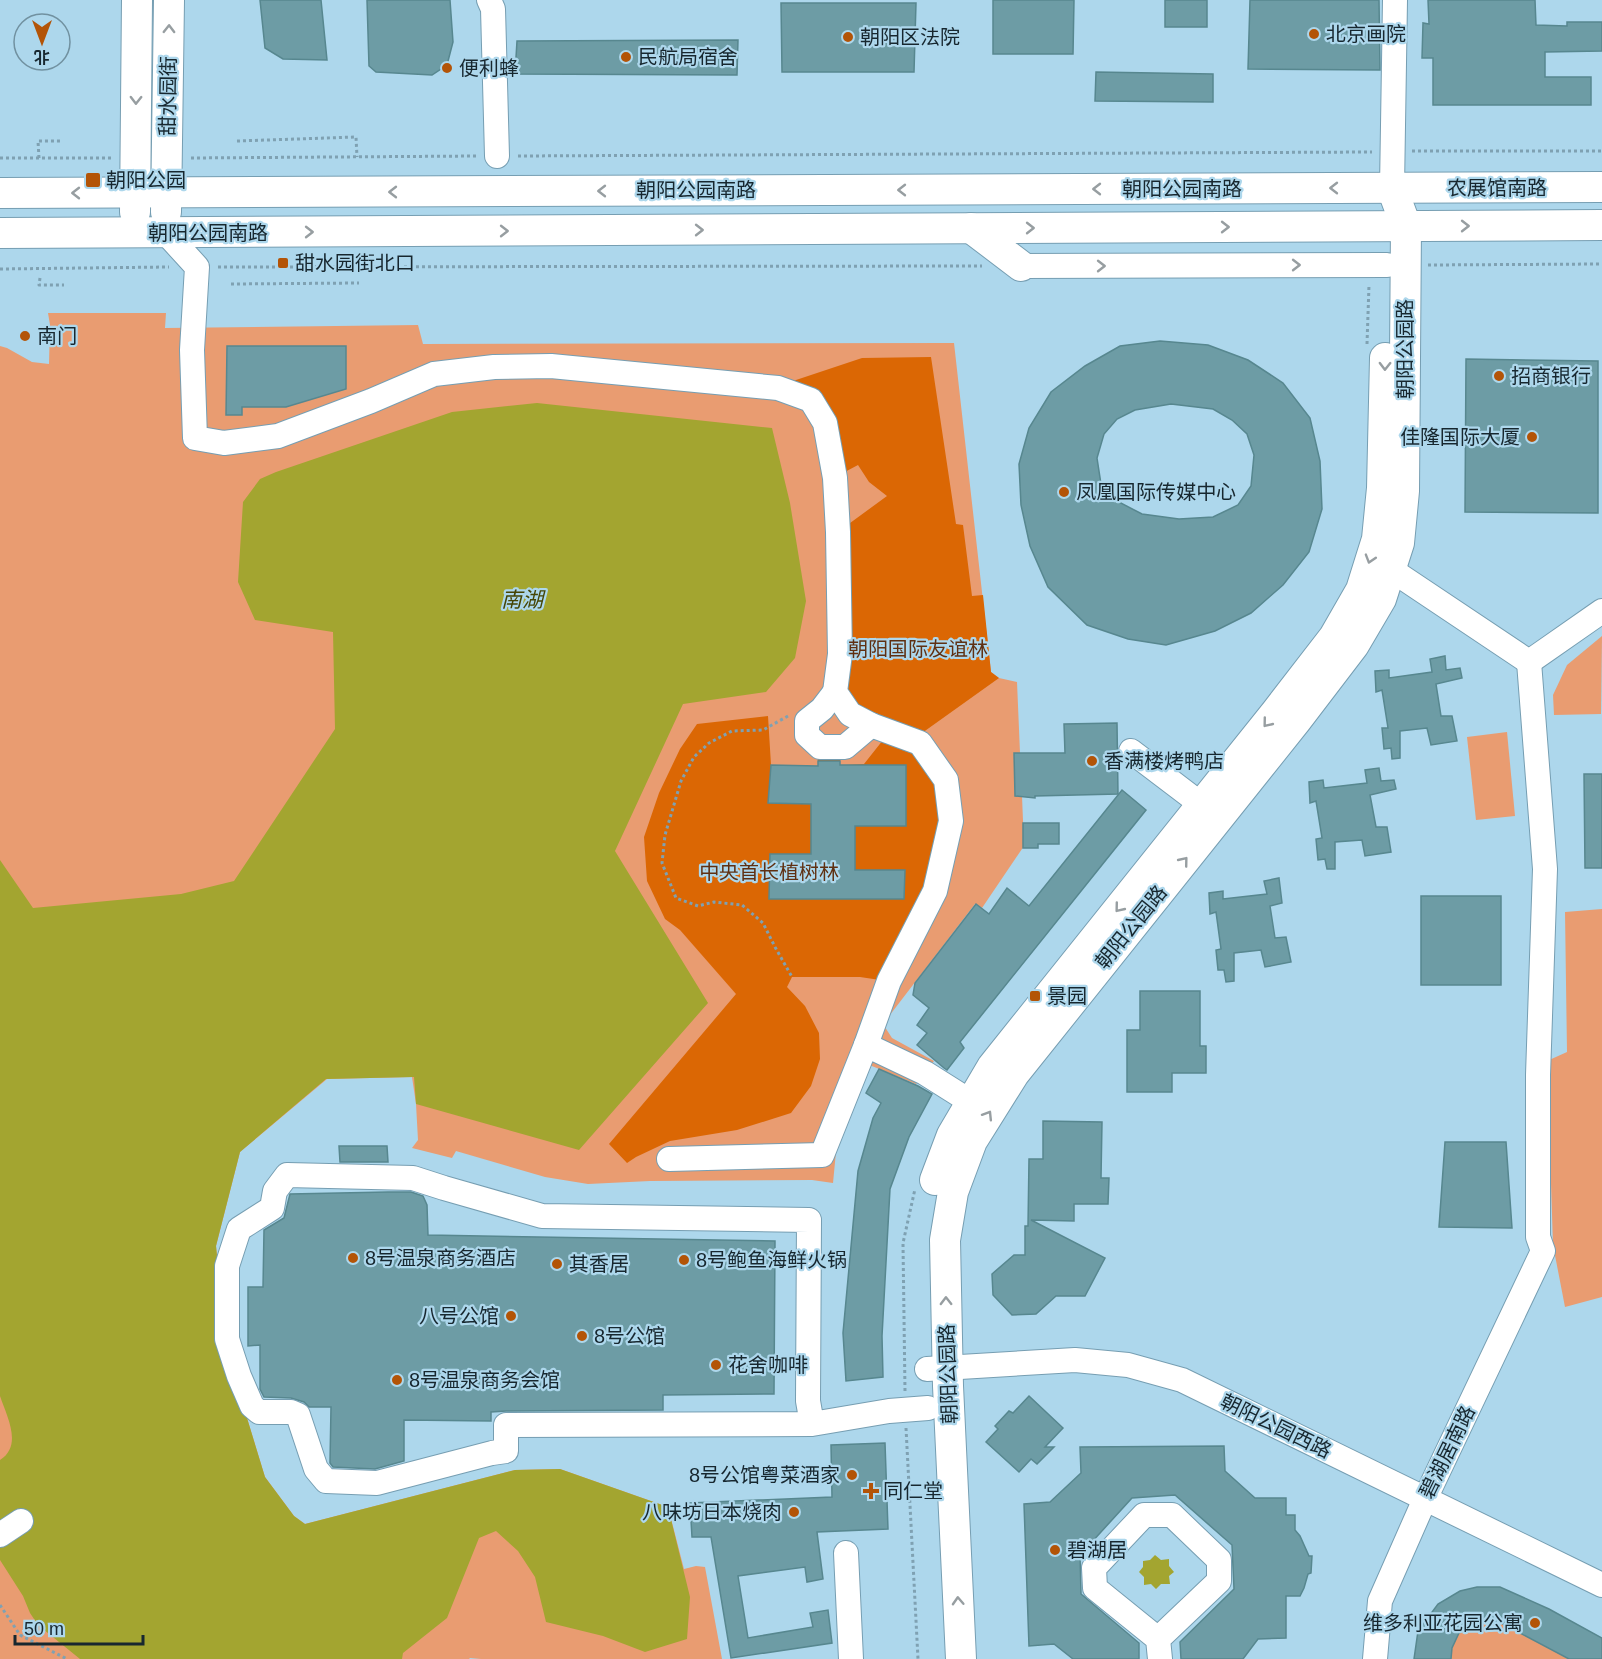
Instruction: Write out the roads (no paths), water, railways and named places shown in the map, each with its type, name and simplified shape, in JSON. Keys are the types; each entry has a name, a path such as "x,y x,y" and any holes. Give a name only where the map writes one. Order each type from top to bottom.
{"main road":[{"name":"甜水园街","path":"134,233 136,0"},
{"name":"甜水园街","path":"166,233 169,0"},
{"name":"农展馆南路","path":"1392,188 1602,187"},
{"name":"朝阳公园南路","path":"0,193 1392,188"},
{"name":"朝阳公园路","path":"961,1659 925,1239 932,1189 952,1135 992,1066 1276,712 1334,637 1361,591 1377,539 1382,488 1396,265 1397,226 1392,188"},
{"name":"农展馆南路","path":"1397,226 1602,225"},
{"name":"朝阳公园南路","path":"0,233 1397,226"},
{"path":"971,228 1021,266"},
{"name":"朝阳公园路","path":"940,1659 928,1408 937,1369 945,1240 953,1192 972,1141 1014,1074 1296,721 1354,645 1381,599 1399,543 1404,491 1396,265"}],"street":[{"path":"489,0 493,9 497,156"},
{"path":"1392,188 1395,0"},
{"path":"166,233 197,267 192,350 195,438 224,443 278,435 434,374 494,367 551,366 755,385 778,388 811,400 825,423 835,478 840,654 835,692 822,709 807,721 807,735 820,747 845,747 871,725"},
{"path":"1021,266 1396,265"},
{"path":"1390,569 1529,662 1602,612"},
{"name":"碧湖居南路","path":"1375,1659 1380,1601 1425,1499 1543,1251 1538,1237 1538,1074 1545,869 1529,662"},
{"path":"669,1159 822,1155 866,1046 889,981 935,891 951,820 946,780 920,743 871,725 850,714 835,692"},
{"path":"1131,752 1202,806"},
{"path":"866,1046 925,1072 971,1102"},
{"path":"812,1424 808,1401 809,1220 542,1216 413,1178 287,1175 275,1191 272,1208 239,1229 227,1266 227,1339 252,1406 259,1412 291,1412 298,1415 316,1469 326,1481 377,1483 506,1451 506,1425 812,1424 889,1411 928,1408"},
{"name":"朝阳公园西路","path":"937,1369 1075,1360 1128,1365 1182,1380 1602,1585"},
{"path":"1144,1515 1172,1515 1219,1560 1220,1581 1159,1649 1095,1588 1094,1568 1144,1515"},
{"path":"0,1535 21,1521"},
{"path":"846,1553 851,1659"}],"water":[{"name":"南湖","path":"537,403 772,428 790,503 806,601 795,658 766,692 683,704 615,851 708,1003 579,1150 416,1104 414,1077 326,1079 240,1152 216,1246 226,1349 265,1477 294,1516 305,1524 515,1470 560,1469 668,1507 690,1597 687,1639 645,1652 603,1636 546,1622 535,1577 518,1551 496,1531 479,1538 447,1618 403,1653 402,1659 80,1659 38,1625 0,1560 0,1460 11,1447 12,1439 0,1396 0,860 33,908 181,894 234,881 335,729 333,632 255,620 238,582 243,502 260,479 276,472 452,412"},
{"path":"1155,1555 1161,1560 1169,1559 1169,1566 1174,1572 1169,1576 1170,1584 1161,1584 1156,1589 1151,1584 1144,1585 1144,1577 1139,1572 1143,1567 1143,1561 1150,1560"}],"place":[{"name":"北京画院","path":"1314,34"},
{"name":"朝阳区法院","path":"848,37"},
{"name":"民航局宿舍","path":"626,57"},
{"name":"便利蜂","path":"447,68"},
{"name":"朝阳公园","path":"93,180"},
{"name":"甜水园街北口","path":"283,263"},
{"name":"南门","path":"25,336"},
{"name":"招商银行","path":"1499,376"},
{"name":"佳隆国际大厦","path":"1532,437"},
{"name":"凤凰国际传媒中心","path":"1064,492"},
{"name":"香满楼烤鸭店","path":"1092,761"},
{"name":"景园","path":"1035,996"},
{"name":"8号温泉商务酒店","path":"353,1258"},
{"name":"8号鲍鱼海鲜火锅","path":"684,1260"},
{"name":"其香居","path":"557,1264"},
{"name":"八号公馆","path":"511,1316"},
{"name":"8号公馆","path":"582,1336"},
{"name":"花舍咖啡","path":"716,1365"},
{"name":"8号温泉商务会馆","path":"397,1380"},
{"name":"8号公馆粤菜酒家","path":"852,1475"},
{"name":"同仁堂","path":"871,1491"},
{"name":"八味坊日本烧肉","path":"794,1512"},
{"name":"碧湖居","path":"1055,1550"},
{"name":"维多利亚花园公寓","path":"1535,1623"}],"park label":[{"name":"朝阳国际友谊林","path":"918,649"},
{"name":"中央首长植树林","path":"769,872"}]}
